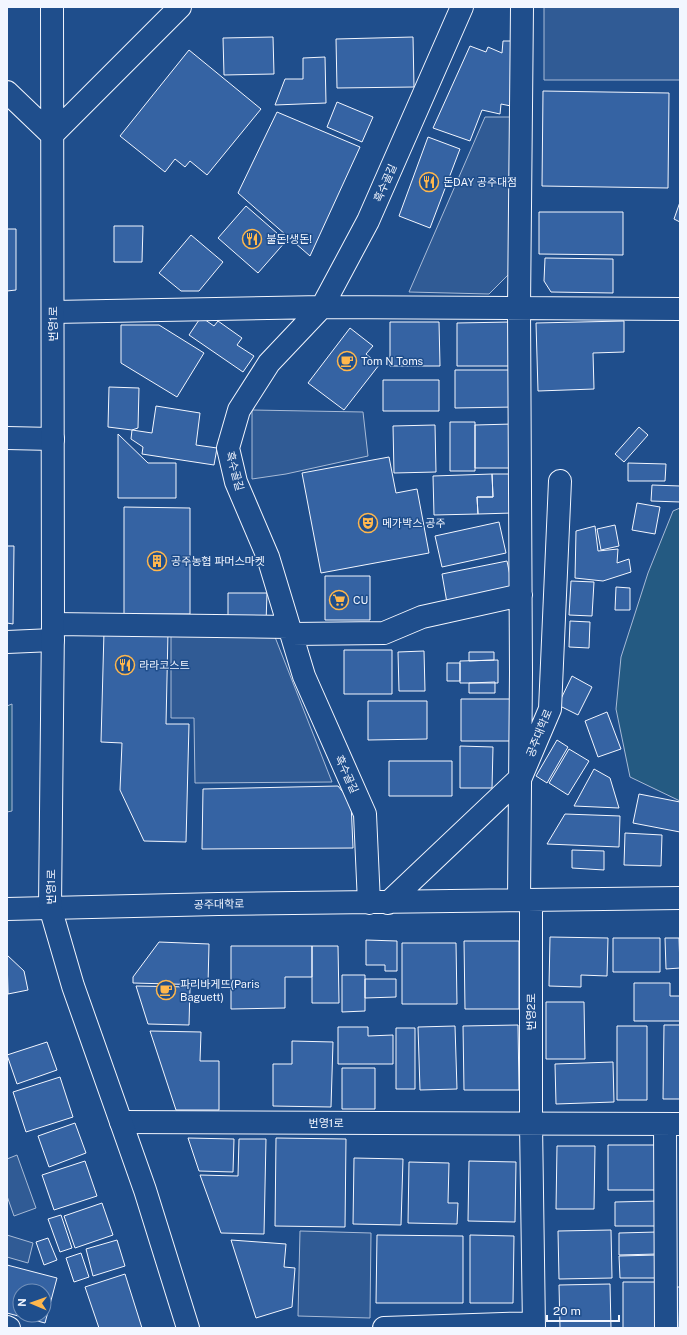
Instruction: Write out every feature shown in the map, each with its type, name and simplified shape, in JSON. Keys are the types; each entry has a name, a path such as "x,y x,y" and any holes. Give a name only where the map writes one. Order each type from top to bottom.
{"street":[{"name":"번영1로","path":"52,7 53,632 50,907 73,986 121,1122 188,1328"},
{"path":"7,92 52,135 180,7"},
{"name":"흑수골길","path":"378,903 365,814 304,676 268,557 236,482 228,448 239,410 269,363 322,307 368,221 462,7"},
{"name":"번영2로","path":"522,7 519,307 521,777 531,1124 534,1325"},
{"path":"53,312 322,307 680,309"},
{"path":"7,438 53,439"},
{"name":"공주대학로","path":"378,903 521,777 550,709 560,481"},
{"path":"7,642 53,632 291,630 384,633 422,617 520,595"},
{"name":"공주대학로","path":"7,909 50,907 680,898"},
{"name":"번영1로","path":"121,1122 531,1124"},
{"path":"531,1124 672,1124 666,1328"},
{"path":"384,1328 534,1325"}],"shaded area":[{"path":"544,7 680,7 680,80 544,80"},
{"path":"485,117 513,117 509,274 489,294 409,292"},
{"path":"252,410 363,412 368,456 286,474 252,479"},
{"path":"680,508 680,801 630,777 616,709 621,657 648,573 673,511"},
{"path":"171,632 273,632 332,782 195,783 194,718 171,718"},
{"path":"12,704 12,811 7,812 7,706"},
{"path":"17,1155 36,1208 14,1216 7,1196 7,1159"},
{"path":"300,1231 371,1233 370,1318 298,1316"},
{"path":"7,1235 33,1243 28,1263 7,1257"}],"building":[{"path":"273,37 274,74 224,75 223,38"},
{"path":"413,37 414,87 337,88 336,39"},
{"path":"503,41 516,41 516,107 501,104 500,114 482,110 470,141 433,128 470,46 486,52 488,47 502,53"},
{"path":"189,50 261,109 207,175 190,161 185,167 175,159 165,172 120,136"},
{"path":"325,57 326,103 275,105 285,79 303,79 303,58"},
{"path":"543,91 669,93 668,188 542,186"},
{"path":"337,102 373,117 362,142 327,127"},
{"path":"277,112 360,147 310,256 238,193"},
{"name":"돈DAY 공주대점","path":"428,137 460,149 430,228 399,216"},
{"path":"680,202 680,222 674,219"},
{"name":"불돈!생돈!","path":"246,206 286,241 258,273 218,238"},
{"path":"539,212 623,212 623,255 539,254"},
{"path":"114,226 143,226 142,262 114,262"},
{"path":"7,229 16,229 16,290 7,291"},
{"path":"191,235 223,262 199,291 181,291 159,273"},
{"path":"545,258 613,259 613,293 551,292 544,281"},
{"path":"201,317 214,326 218,321 242,338 237,345 254,356 243,372 189,335"},
{"path":"624,321 624,352 593,353 594,389 538,391 536,323"},
{"path":"390,322 439,322 440,366 390,366"},
{"path":"511,322 514,366 457,366 457,323"},
{"path":"121,325 159,325 204,353 177,397 121,363"},
{"path":"350,328 373,346 366,354 379,365 344,410 308,383"},
{"path":"455,370 514,370 514,407 455,408"},
{"path":"383,380 439,380 439,411 383,411"},
{"path":"109,387 139,388 138,428 132,430 108,427"},
{"path":"156,406 200,413 196,445 217,448 214,465 142,454 143,447 131,439 132,430 152,433"},
{"path":"450,422 475,422 475,471 450,471"},
{"path":"513,424 514,468 475,468 475,425"},
{"path":"435,425 436,472 394,473 393,426"},
{"path":"639,427 648,435 624,462 615,454"},
{"path":"118,434 148,463 176,463 176,498 118,498"},
{"name":"메가박스 공주","path":"389,457 396,493 417,489 429,553 321,573 302,473"},
{"path":"628,463 666,464 665,481 628,481"},
{"path":"492,474 493,497 477,497 478,514 434,515 433,476"},
{"path":"492,474 512,474 513,513 478,514 477,497 493,497"},
{"path":"652,485 680,486 680,502 651,501"},
{"path":"637,503 660,507 655,534 632,530"},
{"name":"공주농협 파머스마켓","path":"124,507 190,508 190,614 124,614"},
{"path":"499,522 506,553 442,567 435,536"},
{"path":"615,525 619,546 601,550 597,529"},
{"path":"595,526 598,551 618,549 617,563 629,559 631,572 603,581 575,578 576,531"},
{"path":"7,546 14,546 13,624 7,623"},
{"path":"507,561 513,590 447,603 442,574"},
{"path":"325,576 370,576 370,620 325,620"},
{"path":"571,581 594,582 592,616 569,615"},
{"path":"616,587 630,588 630,610 615,610"},
{"path":"228,593 267,593 266,623 228,622"},
{"path":"570,621 590,622 589,648 569,647"},
{"path":"104,631 168,632 166,724 189,724 186,842 144,841 120,790 122,743 101,742"},
{"path":"344,650 392,650 392,694 344,694"},
{"path":"424,651 425,691 399,691 398,652"},
{"path":"469,652 494,652 494,660 469,661"},
{"path":"498,660 498,683 460,683 460,661"},
{"path":"447,663 460,663 460,681 447,681"},
{"path":"572,676 592,687 578,715 558,705"},
{"path":"495,682 495,693 469,693 469,683"},
{"path":"461,699 512,699 512,741 461,741"},
{"path":"368,701 427,701 427,739 368,740"},
{"path":"607,712 621,749 598,757 585,721"},
{"path":"557,740 568,747 547,783 536,776"},
{"path":"460,746 493,747 492,788 460,788"},
{"path":"569,749 589,761 568,795 549,783"},
{"path":"389,761 452,761 452,796 389,796"},
{"path":"594,769 610,778 619,808 574,806"},
{"path":"338,786 351,802 353,848 202,849 203,789"},
{"path":"639,794 680,802 680,832 633,823"},
{"path":"565,814 620,816 619,847 547,844"},
{"path":"625,833 662,835 661,866 624,865"},
{"path":"572,850 604,851 604,870 572,868"},
{"path":"550,937 608,938 607,976 581,975 581,987 549,986"},
{"path":"613,938 660,938 660,972 613,972"},
{"path":"665,938 679,938 680,968 666,969"},
{"path":"366,940 397,941 397,971 385,971 385,965 366,965"},
{"path":"464,941 519,941 519,1009 465,1009"},
{"path":"159,942 209,944 208,985 133,983 133,977"},
{"path":"402,943 456,943 457,1004 402,1004"},
{"path":"231,946 312,946 312,977 285,977 285,1008 231,1009"},
{"path":"312,946 338,946 339,1003 312,1003"},
{"path":"7,955 24,971 28,990 8,994"},
{"path":"342,975 365,975 365,1011 342,1012"},
{"path":"365,979 396,979 396,997 365,998"},
{"path":"634,983 670,983 670,996 680,996 680,1021 634,1021"},
{"path":"136,986 190,987 189,1025 148,1024"},
{"path":"546,1002 584,1002 585,1059 546,1059"},
{"path":"518,1025 519,1090 464,1090 463,1026"},
{"path":"664,1025 680,1025 680,1099 663,1099"},
{"path":"455,1026 457,1089 420,1090 418,1027"},
{"path":"617,1026 647,1026 647,1100 617,1100"},
{"path":"338,1027 368,1027 368,1036 393,1035 393,1064 338,1064"},
{"path":"396,1028 415,1028 415,1089 396,1089"},
{"path":"150,1031 201,1032 200,1061 219,1061 219,1110 176,1110"},
{"path":"292,1041 333,1042 331,1107 273,1106 273,1064 292,1064"},
{"path":"47,1042 57,1070 17,1084 7,1055"},
{"path":"613,1062 614,1102 556,1104 555,1064"},
{"path":"342,1068 375,1068 375,1109 342,1109"},
{"path":"60,1077 73,1117 26,1132 13,1092"},
{"path":"75,1123 86,1153 49,1167 38,1136"},
{"path":"188,1138 234,1139 233,1172 199,1171"},
{"path":"276,1138 346,1139 345,1227 275,1226"},
{"path":"239,1139 266,1139 264,1234 221,1233 200,1175 238,1176"},
{"path":"608,1145 656,1145 657,1190 608,1190"},
{"path":"557,1146 595,1146 594,1209 556,1209"},
{"path":"354,1158 403,1159 401,1225 353,1224"},
{"path":"85,1161 97,1196 54,1210 42,1175"},
{"path":"469,1161 516,1162 515,1222 468,1221"},
{"path":"409,1162 449,1163 448,1203 458,1203 457,1224 408,1223"},
{"path":"658,1201 659,1226 615,1226 615,1202"},
{"path":"102,1203 113,1235 75,1248 64,1216"},
{"path":"61,1215 72,1248 60,1252 48,1219"},
{"path":"611,1230 612,1278 559,1279 558,1231"},
{"path":"657,1232 657,1254 619,1255 619,1233"},
{"path":"377,1235 463,1236 463,1303 376,1303"},
{"path":"470,1235 514,1236 513,1303 470,1303"},
{"path":"48,1238 57,1260 44,1265 36,1242"},
{"path":"117,1240 125,1266 93,1276 86,1249"},
{"path":"231,1240 286,1244 284,1267 295,1268 292,1307 256,1318"},
{"path":"81,1253 89,1277 74,1282 66,1258"},
{"path":"657,1255 657,1278 620,1278 619,1256"},
{"path":"7,1265 57,1278 52,1297 52,1283 12,1283 12,1314 7,1313"},
{"path":"125,1274 142,1328 99,1328 85,1287"},
{"path":"623,1282 657,1282 658,1328 623,1328"},
{"path":"610,1284 611,1328 560,1328 559,1285"},
{"path":"677,1287 680,1287 680,1328 678,1328"}],"place":[{"name":"돈DAY 공주대점","path":"429,182"},
{"name":"불돈!생돈!","path":"252,239"},
{"name":"Tom N Toms","path":"347,361"},
{"name":"메가박스 공주","path":"368,523"},
{"name":"공주농협 파머스마켓","path":"157,561"},
{"name":"CU","path":"339,600"},
{"name":"라라코스트","path":"125,665"},
{"name":"파리바게뜨(Paris Baguett)","path":"166,990"}]}
